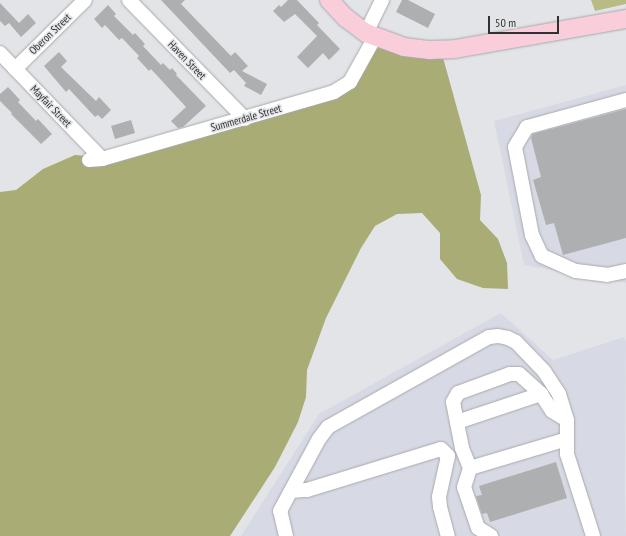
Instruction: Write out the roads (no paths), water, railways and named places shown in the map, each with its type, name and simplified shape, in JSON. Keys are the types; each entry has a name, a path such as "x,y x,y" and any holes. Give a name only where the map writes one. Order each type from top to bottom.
{"main road":[{"path":"329,0 346,18 371,35 404,47 442,50 626,19"}],"street":[{"name":"Oberon Street","path":"14,69 85,0"},
{"name":"Haven Street","path":"129,0 245,119"},
{"name":"Summerdale Street","path":"96,160 245,119 334,92 344,87 350,82 371,35 382,0"},
{"name":"Mayfair Street","path":"0,53 96,160"},
{"path":"626,100 527,127 515,147 532,235 542,256 576,271 607,275 626,271"},
{"path":"286,536 279,513 319,439 332,424 489,337 498,336 508,338 516,342 544,371 559,394 567,420 567,454 593,536"},
{"path":"491,536 478,528 464,487 470,468 462,448 453,402 458,393 510,374 519,374 541,394 552,411 567,420"},
{"path":"457,422 541,394"},
{"path":"470,468 567,439"},
{"path":"290,491 307,490 441,450 448,456 439,497 440,507 448,536"}]}
